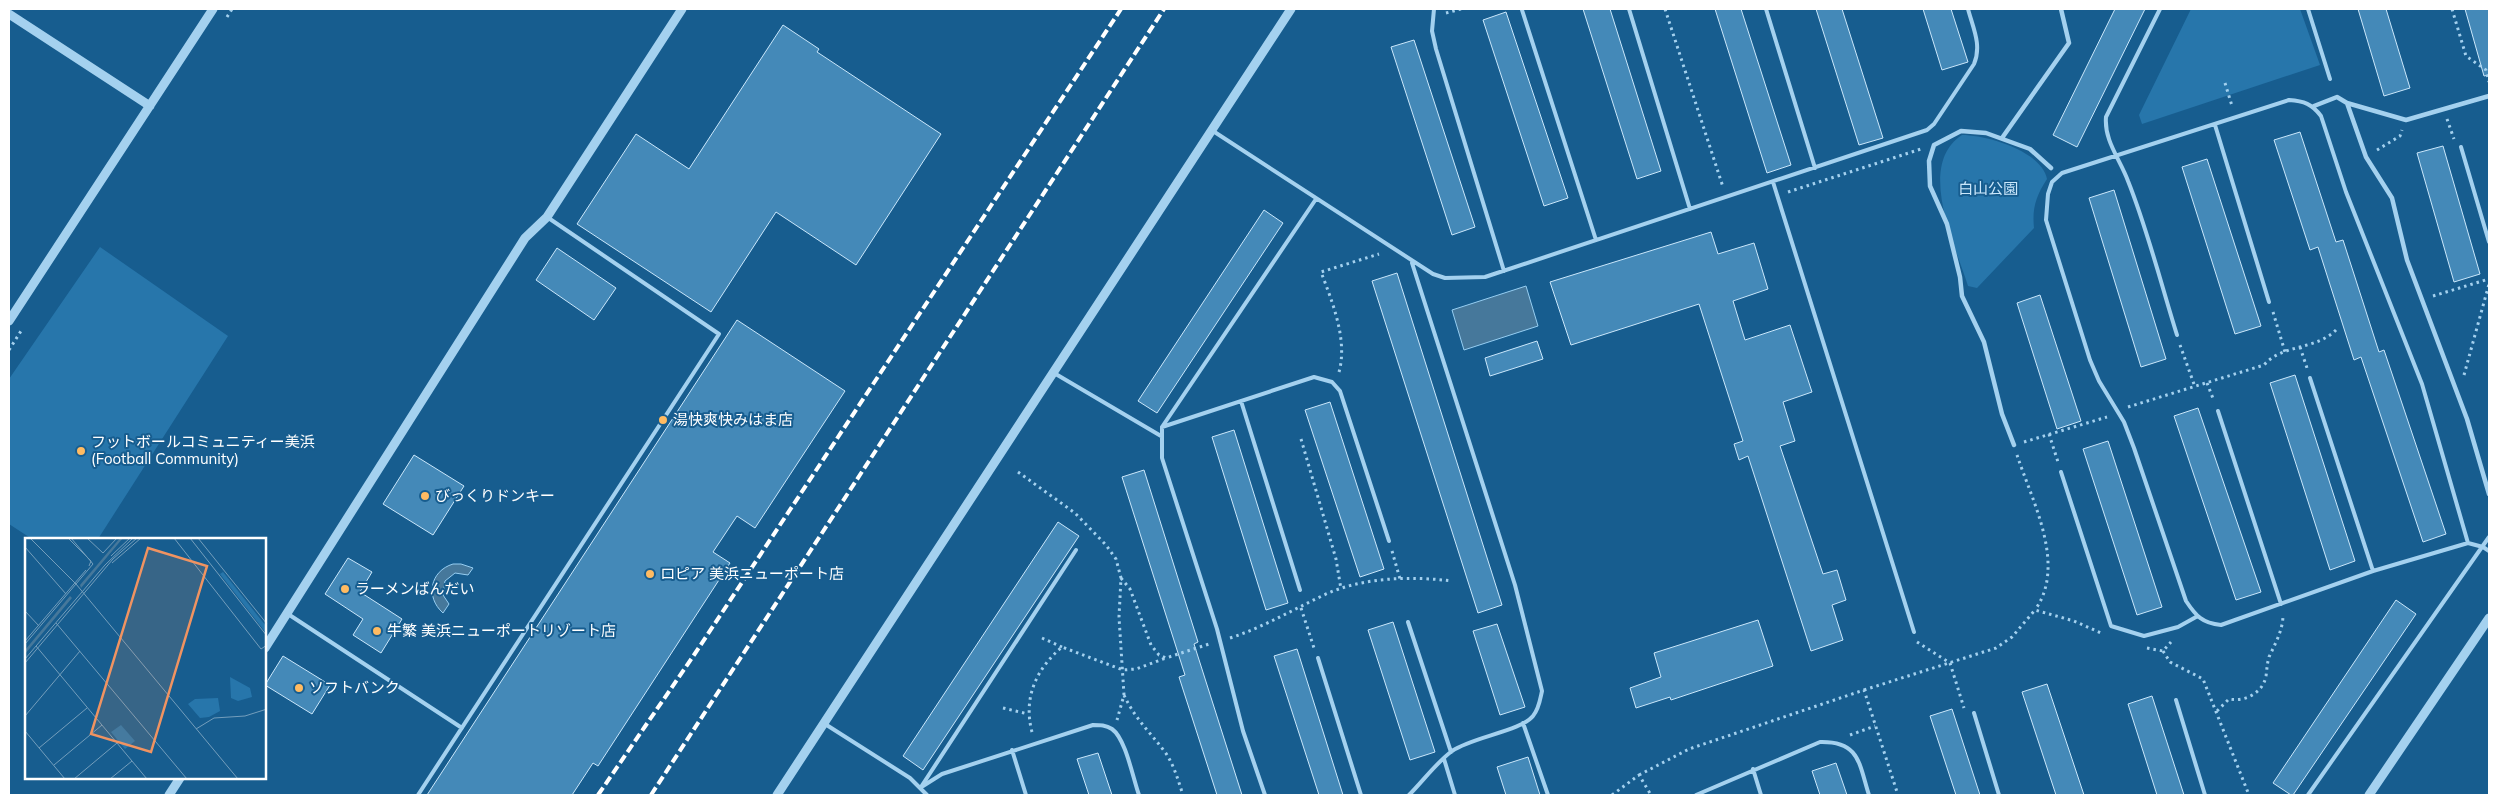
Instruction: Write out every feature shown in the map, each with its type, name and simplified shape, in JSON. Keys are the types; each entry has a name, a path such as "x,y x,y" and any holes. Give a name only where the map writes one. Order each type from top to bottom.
{"street":[{"path":"9,321 213,9"},
{"path":"266,647 525,238 547,217 682,9"},
{"path":"777,795 1291,9"},
{"path":"2002,138 2068,43 2061,9"},
{"path":"9,14 150,106"},
{"path":"2314,106 2338,97 2347,103 2406,120 2489,96"},
{"path":"2347,103 2366,157 2392,198 2407,260 2467,419 2489,494"},
{"path":"2014,445 2002,414 1984,342 1962,296 1960,277 1947,224 1930,186 1929,161 1934,146 1961,130 1986,133 2030,149 2051,168"},
{"path":"2369,795 2489,618"},
{"path":"169,795 179,779"}],"lane":[{"path":"1434,9 1432,31 1436,49 1504,271"},
{"path":"1629,9 1690,209"},
{"path":"1766,9 1815,168"},
{"path":"1212,130 1412,263 1432,274 1445,278 1485,277 1927,130 1934,124 1978,55 1978,43 1968,9"},
{"path":"2160,9 2106,117 2107,137 2128,181 2177,335"},
{"path":"2308,9 2330,79"},
{"path":"1522,10 1596,240"},
{"path":"2468,543 2422,384 2346,192 2321,116 2314,106 2302,101 2289,100 2062,174 2052,182 2048,194 2046,220 2090,360 2099,381 2124,422 2186,601 2196,617 2208,624 2221,625 2373,570 2468,543 2483,547 2489,551"},
{"path":"2215,125 2270,302"},
{"path":"2461,147 2489,242"},
{"path":"1773,182 1914,632"},
{"path":"1265,795 1243,731 1217,629 1162,458 1161,436 1162,427 1316,199"},
{"path":"418,795 720,334 547,217"},
{"path":"1409,795 1451,752 1466,743 1523,723 1533,717 1539,707 1542,691 1515,585 1412,263"},
{"path":"1054,372 1161,436"},
{"path":"1162,427 1314,377 1332,382 1340,391 1389,541"},
{"path":"2310,378 2373,570"},
{"path":"1241,401 1300,590"},
{"path":"2218,411 2281,604"},
{"path":"2061,472 2111,626 2144,636 2178,627 2196,617"},
{"path":"2308,795 2489,537"},
{"path":"921,787 1076,550"},
{"path":"288,614 462,728"},
{"path":"1408,622 1451,752"},
{"path":"1318,658 1361,795"},
{"path":"2176,700 2205,795"},
{"path":"1974,713 1999,795"},
{"path":"824,723 921,787 927,795"},
{"path":"1523,723 1548,795"},
{"path":"921,787 942,774 1093,725 1104,726 1114,730 1122,741 1139,795"},
{"path":"1696,795 1753,769 1820,742 1837,742 1850,749 1859,762 1869,795"},
{"path":"1012,750 1026,795"},
{"path":"1444,760 1455,795"},
{"path":"1753,769 1761,795"}],"path":[{"path":"1443,14 1461,9"},
{"path":"1665,9 1726,198"},
{"path":"2452,9 2466,56 2486,70 2489,82"},
{"path":"2225,83 2235,118"},
{"path":"2443,109 2455,142 2461,147"},
{"path":"2366,157 2400,136 2406,120"},
{"path":"1788,192 1934,146"},
{"path":"1332,382 1338,374 1341,365 1340,339 1332,299 1321,272 1382,253"},
{"path":"2422,300 2489,279"},
{"path":"2456,389 2461,384 2489,284"},
{"path":"2270,302 2285,352"},
{"path":"2123,409 2264,365 2272,356 2328,338 2336,330"},
{"path":"2177,335 2195,387"},
{"path":"2300,347 2310,378"},
{"path":"2207,383 2218,411"},
{"path":"1612,795 1639,775 1689,749 1996,648 2012,637 2042,600 2049,574 2046,547 2014,445 2108,417"},
{"path":"2050,434 2061,472"},
{"path":"1301,439 1336,559 1341,589"},
{"path":"1018,472 1075,513 1106,545 1116,559 1121,578 1119,617 1124,695 1114,730"},
{"path":"1389,541 1400,579"},
{"path":"1121,578 1130,589 1151,645 1159,655 1166,658"},
{"path":"1229,638 1257,629 1341,589 1400,579 1452,581"},
{"path":"2217,711 2229,699 2244,699 2261,688 2266,677 2266,666 2282,625 2281,604"},
{"path":"1301,608 1318,658"},
{"path":"2035,610 2074,621 2107,636"},
{"path":"1914,632 1914,640 1950,663 1966,716 1974,713"},
{"path":"1042,638 1123,670 1136,669 1213,643"},
{"path":"2163,651 2174,638"},
{"path":"1036,743 1028,714 1033,683 1051,656 1062,647"},
{"path":"2142,647 2163,651 2170,662 2203,679 2249,795"},
{"path":"1864,690 1898,795"},
{"path":"1124,695 1142,726 1164,752 1178,778 1183,795"},
{"path":"1003,708 1028,714"},
{"path":"1849,738 1876,726"},
{"path":"1639,775 1651,795"}],"green space":[{"path":"2191,9 2300,9 2320,65 2142,124 2139,115"},
{"name":"白山公園","path":"1962,135 1985,138 2012,146 2035,160 2043,169 2047,179 2036,202 2034,228 1977,288 1968,286 1948,228 1940,185 1942,165 1949,148"},
{"name":"フットボールコミュニティー美浜 (Football Community)","path":"100,247 228,336 99,538 30,538 9,524 9,379"}],"shaded area":[{"path":"1526,286 1538,326 1464,350 1452,310"},
{"path":"453,564 461,564 473,568 468,575 455,573 445,581 443,595 449,604 443,613 437,607 434,600 433,585 439,572"}],"building":[{"path":"1583,9 1610,9 1661,171 1637,179"},
{"path":"1715,9 1741,9 1791,165 1767,173"},
{"path":"1816,9 1842,9 1883,138 1859,145"},
{"path":"1923,9 1951,9 1968,62 1942,70"},
{"path":"2115,9 2145,9 2077,147 2053,135"},
{"path":"2358,9 2386,9 2410,88 2384,96"},
{"path":"2465,9 2489,9 2489,75 2484,76"},
{"path":"1506,12 1568,198 1544,206 1483,20"},
{"path":"783,25 819,49 817,52 941,134 856,265 776,212 711,312 577,224 636,134 689,169"},
{"path":"1414,40 1475,227 1452,235 1391,47"},
{"path":"2300,132 2336,242 2343,240 2379,352 2384,350 2446,534 2423,542 2361,357 2354,360 2318,247 2310,250 2274,140"},
{"path":"2443,146 2480,274 2454,282 2417,153"},
{"path":"2207,159 2261,326 2235,334 2182,167"},
{"path":"2114,190 2166,359 2141,367 2089,198"},
{"path":"1264,210 1283,223 1157,413 1138,401"},
{"path":"1711,232 1718,254 1754,243 1768,289 1733,301 1745,340 1790,325 1812,392 1783,402 1795,441 1780,446 1823,574 1837,570 1846,600 1832,605 1843,640 1811,651 1748,456 1739,460 1734,444 1743,441 1699,304 1571,345 1550,282"},
{"path":"557,248 616,288 594,320 536,280"},
{"path":"1397,273 1502,605 1478,613 1372,281"},
{"path":"2040,295 2081,421 2057,429 2017,303"},
{"path":"737,320 845,391 755,528 737,516 713,552 730,563 598,766 593,763 572,795 427,795"},
{"path":"1537,341 1543,359 1490,376 1485,358"},
{"path":"2295,375 2355,561 2330,570 2270,383"},
{"path":"1330,402 1384,569 1360,577 1305,410"},
{"path":"2198,408 2261,592 2236,600 2174,416"},
{"path":"1234,430 1288,603 1266,610 1212,437"},
{"path":"2108,441 2162,607 2137,615 2083,449"},
{"path":"414,455 464,486 433,535 383,504"},
{"path":"1144,470 1198,642 1194,644 1242,795 1217,795 1179,677 1185,675 1122,477"},
{"path":"1058,522 1079,536 923,770 903,756"},
{"path":"348,558 372,572 360,592 402,619 381,653 353,635 363,619 325,594"},
{"path":"2396,600 2416,614 2293,795 2291,795 2273,783"},
{"path":"1758,620 1773,666 1671,700 1670,697 1636,708 1630,688 1661,677 1654,653"},
{"path":"1393,622 1435,752 1410,760 1368,630"},
{"path":"1497,624 1525,707 1500,715 1473,631"},
{"path":"1297,649 1343,795 1319,795 1274,656"},
{"path":"283,656 330,685 312,714 266,686"},
{"path":"2047,684 2084,795 2056,795 2022,692"},
{"path":"2152,696 2184,795 2157,795 2128,704"},
{"path":"1952,709 1980,795 1956,795 1930,716"},
{"path":"1098,753 1112,795 1089,795 1077,759"},
{"path":"1528,757 1540,795 1506,795 1497,767"},
{"path":"1836,763 1847,795 1820,795 1812,771"}],"railway":[{"path":"598,795 694,655 1121,9"},
{"path":"651,795 1164,9"}],"place":[{"name":"湯快爽快みはま店","path":"663,420"},
{"name":"フットボールコミュニティー美浜 (Football Community)","path":"81,451"},
{"name":"びっくりドンキー","path":"425,496"},
{"name":"ロピア 美浜ニューポート店","path":"650,574"},
{"name":"ラーメンばんだい","path":"345,589"},
{"name":"牛繁 美浜ニューポートリゾート店","path":"377,631"},
{"name":"ソフトバンク","path":"299,688"}]}
